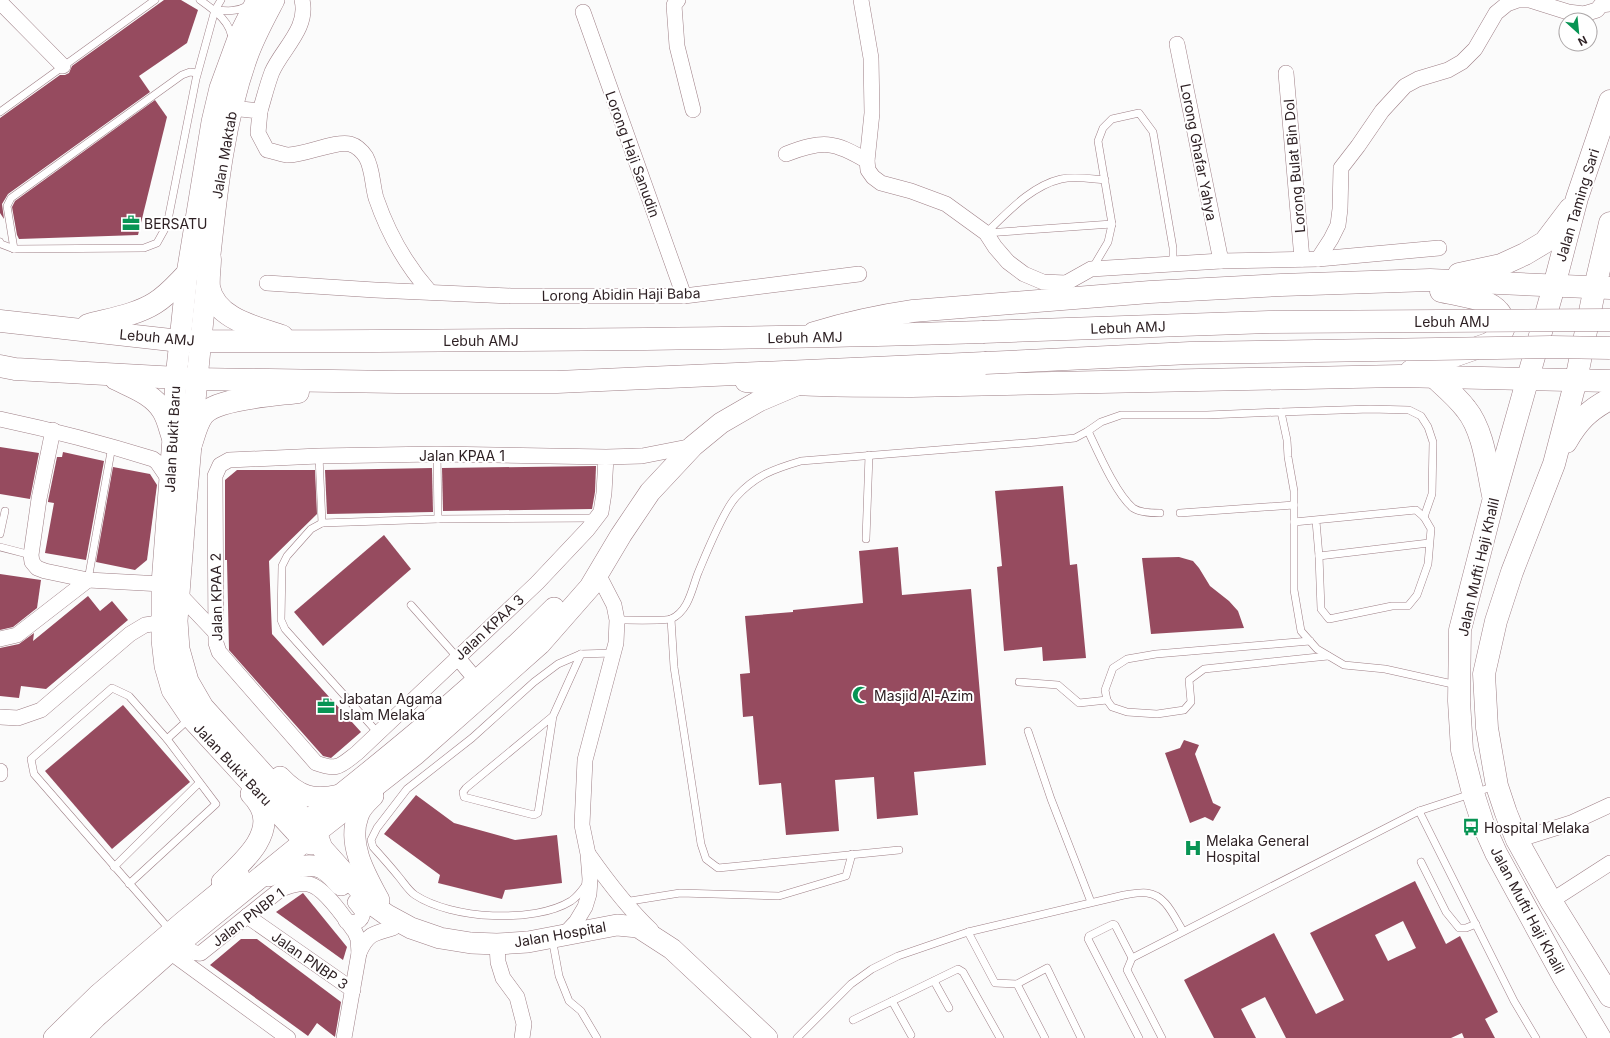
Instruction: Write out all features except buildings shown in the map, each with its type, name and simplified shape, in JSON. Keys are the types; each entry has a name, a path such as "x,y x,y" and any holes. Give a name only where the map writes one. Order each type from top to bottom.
{"main road":[{"name":"Jalan Maktab","path":"190,341 187,274 212,122 220,88 238,36 255,0"},
{"name":"Jalan Maktab","path":"190,341 210,259 217,184 231,108 246,57 274,0"},
{"name":"Jalan Taming Sari","path":"1554,286 1578,198 1610,101"},
{"path":"1430,280 1501,265 1525,254 1545,242 1578,198"},
{"path":"802,338 842,325 876,317 1066,291 1150,292 1430,280 1603,288 1610,223"},
{"path":"210,259 209,286 212,298 222,309 234,318 301,342"},
{"path":"75,329 123,316 155,303 171,291 187,274"},
{"path":"1399,281 1484,301 1500,312 1505,325 1503,332 1488,344 1399,376"},
{"name":"Jalan Mufti Haji Khalil","path":"1554,286 1494,498 1460,630 1459,685 1462,750 1483,824 1496,853 1563,976 1600,1038"},
{"name":"Jalan Mufti Haji Khalil","path":"1603,288 1576,380 1554,464 1512,572 1496,621 1484,674 1487,728 1497,786 1506,813 1517,840 1551,901 1610,996"},
{"name":"Lebuh AMJ","path":"0,321 190,341 301,342 802,338 1269,322 1610,320"},
{"name":"Jalan Bukit Baru","path":"171,589 190,341"},
{"name":"Lebuh AMJ","path":"0,366 14,369 186,379 397,382 557,382 1197,353 1551,347 1610,348"},
{"path":"107,375 143,392 154,401 163,411 182,443 202,416 209,409 221,404 242,399 322,388 397,382"},
{"path":"692,376 767,383 920,386 1399,376 1610,381"},
{"path":"1433,376 1449,390 1467,410 1479,433 1494,498"},
{"path":"390,922 367,877 357,851 354,830 358,815 364,805 416,754 585,577 598,574 621,535 650,492 693,446 721,423 759,401 799,384"},
{"path":"1554,464 1574,427 1582,417 1598,405 1610,399"},
{"name":"Jalan Bukit Baru","path":"182,443 170,481 170,621 197,712 309,835"},
{"path":"249,887 309,835 340,795 418,731 481,686"},
{"path":"226,745 258,753 285,783 301,794 313,798 324,798 340,795"},
{"path":"75,1038 170,952 182,929 250,853 259,840 263,827 264,816 260,806 238,777 226,745"},
{"path":"54,1038 98,995 182,929 416,754"},
{"name":"Jalan Hospital","path":"309,835 390,922 440,938 471,943 497,944 528,942 606,926 628,925 638,927 672,949 767,1038"},
{"path":"182,929 279,870 312,866 322,868 332,876 355,902 374,919 390,922"}],"street":[{"path":"302,0 303,14 300,25 272,72 260,111 258,133 267,150 288,155 349,143 359,148 366,156 378,202 402,256 413,273 430,292"},
{"path":"678,0 674,5 677,46 693,110"},
{"path":"861,0 871,58 872,113 867,161 868,170 873,178 881,183 911,191 946,204 986,233 995,247 1008,262 1024,274 1066,291 1091,269 1221,261 1318,259 1439,248"},
{"path":"1318,259 1338,225 1341,168 1382,111 1405,86 1418,79 1448,70 1462,62 1475,48 1496,13 1506,4 1518,0 1530,0 1568,12 1584,14 1597,10 1601,5 1610,4"},
{"path":"0,2 63,66"},
{"name":"Lorong Haji Sanudin","path":"582,12 684,296"},
{"name":"Lorong Ghafar Yahya","path":"1177,44 1221,261"},
{"name":"Lorong Bulat Bin Dol","path":"1286,73 1302,259"},
{"path":"231,108 260,111"},
{"path":"786,154 802,148 824,144 837,145 849,150 867,161"},
{"name":"Lorong Abidin Haji Baba","path":"267,283 511,296 684,296 859,274"},
{"path":"0,419 53,430 153,459 170,481"},
{"path":"53,430 39,499 31,555 32,562 37,568 45,571 88,580 171,589 216,633"},
{"name":"Jalan KPAA 1","path":"229,460 319,456 437,454 606,457 642,456 693,446"},
{"name":"Jalan KPAA 3","path":"327,767 335,768 340,765 378,732 537,583 588,529 600,512 604,493 606,457"},
{"name":"Jalan KPAA 2","path":"229,460 220,465 215,476 216,643 219,652 235,672 316,763 327,767"},
{"path":"557,937 576,922 585,907 589,894 590,879 588,854 582,825 585,760 616,643 617,620 614,605 598,574"},
{"path":"0,639 17,635 88,580"},
{"path":"0,717 18,718 41,710 130,634 145,625 170,621"},
{"path":"457,657 481,686"},
{"path":"1517,840 1571,823 1610,805"},
{"path":"588,854 613,889 632,912 672,949"},
{"path":"1551,901 1610,864"},
{"name":"Jalan PNBP 1","path":"182,929 186,945 196,954 200,954 281,889 296,884 309,884 319,888 355,932 358,939 359,953"},
{"path":"346,921 353,923 359,921 362,917 363,912 355,902"},
{"name":"Jalan PNBP 3","path":"248,916 353,990"},
{"path":"344,1038 359,953 364,940 390,922"},
{"path":"497,944 498,962 503,978 517,997 524,1024 522,1038"},
{"path":"170,952 288,1038"}],"lane":[{"path":"0,112 155,0"},
{"path":"200,0 215,10 228,26 232,37 232,55"},
{"path":"0,242 1,244 14,249 144,248 157,243 167,225 197,73 215,10 221,0"},
{"path":"215,10 239,11 255,0"},
{"path":"14,249 7,206 11,198 182,75 190,72 197,73"},
{"path":"1091,269 1108,242 1112,224 1098,141 1103,128 1112,119 1139,113 1153,132 1174,248 1173,264"},
{"path":"986,233 1032,192 1061,180 1085,178 1105,180"},
{"path":"986,233 1112,224"},
{"path":"617,620 671,619 681,612 688,600 725,513 735,498 751,482 773,470 801,461 1075,438 1101,422 1121,415 1207,415 1370,409 1409,410 1421,416 1428,427 1433,442 1432,494 1424,517"},
{"path":"1281,412 1287,440 1288,457 1294,491 1294,590 1301,631 1317,649 1344,665 1385,669 1459,685"},
{"path":"1088,431 1119,491 1134,509 1149,513 1160,513"},
{"path":"88,580 112,446"},
{"path":"437,454 438,519"},
{"path":"866,539 869,455"},
{"path":"319,456 322,523"},
{"path":"1180,513 1294,505"},
{"path":"1294,522 1416,510 1424,517 1431,529 1428,564 1417,595 1408,606 1392,606 1329,619 1321,609 1316,521"},
{"path":"0,534 5,511"},
{"path":"378,732 285,629 281,620 282,566 287,556 312,529 322,523 438,519 596,518"},
{"path":"1319,556 1429,544"},
{"path":"0,547 31,555"},
{"path":"411,605 457,657"},
{"path":"671,619 674,667 701,844 706,859 718,868 899,850"},
{"path":"1310,641 1156,654 1127,659 1113,668 1105,690 1107,700 1112,707 1127,712 1157,714 1184,710 1191,702 1189,680 1204,669 1329,656"},
{"path":"590,879 572,900 560,907 544,911 502,917 472,914 430,904 414,894 373,847 371,840 377,828 407,789 472,738 534,682 558,664 581,654 613,653"},
{"path":"552,716 466,788 463,792 464,797 534,815 538,813 552,716 581,654"},
{"path":"1019,682 1058,685 1079,703 1107,700"},
{"path":"129,884 216,804 167,739 129,696 112,688 31,759 34,774 129,884 182,929"},
{"path":"167,739 197,712"},
{"path":"1028,731 1051,798 1091,902"},
{"path":"114,868 199,783"},
{"path":"1162,1038 1127,970 1132,958 1419,811 1497,786"},
{"path":"1419,811 1514,1001 1536,1038"},
{"path":"624,902 680,893 779,896 846,876 852,854"},
{"path":"1421,862 1446,912 1459,928 1466,928 1476,924"},
{"path":"797,1038 851,984 872,969 898,956 968,932 1124,894 1148,893 1165,902 1183,931"},
{"path":"1132,958 1115,925 1113,924 1089,936 1088,939 1139,1038"},
{"path":"968,932 995,983 1017,984 1047,968 1081,1038"},
{"path":"557,937 559,976 569,1001 581,1011 597,1038"},
{"path":"853,1020 958,969 963,972 1000,1038"},
{"path":"934,981 949,1008"},
{"path":"1017,984 1045,1038"},
{"path":"892,1001 911,1035"}],"place":[{"name":"BERSATU","path":"131,223"},
{"name":"Masjid Al-Azim","path":"861,695"},
{"name":"Jabatan Agama Islam Melaka","path":"326,706"},
{"name":"Hospital Melaka","path":"1471,827"},
{"name":"Melaka General Hospital","path":"1193,848"}]}
